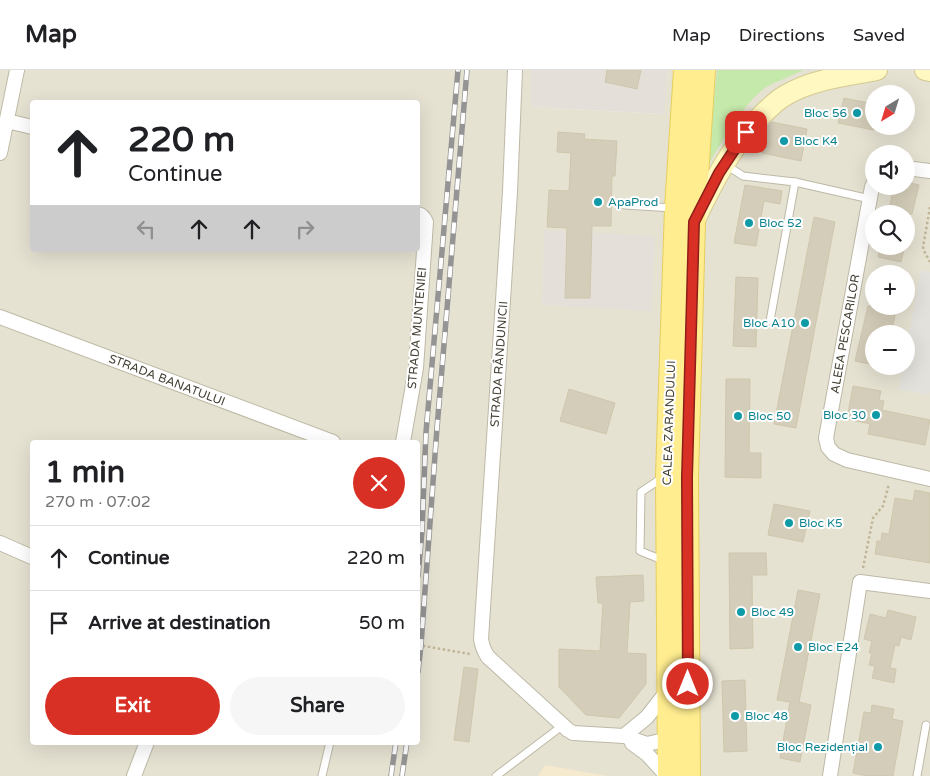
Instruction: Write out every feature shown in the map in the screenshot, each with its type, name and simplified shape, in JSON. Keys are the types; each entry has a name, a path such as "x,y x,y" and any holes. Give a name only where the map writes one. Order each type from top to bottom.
{"main road":[{"name":"CALEA ZARANDULUI","path":"685,70 676,208 667,476 667,562 668,690 689,776"},
{"name":"CALEA ZARANDULUI","path":"668,776 679,739 694,222 704,70"}],"street":[{"path":"0,153 7,121 6,91 17,70"},
{"name":"STRADA RÂNDUNICII","path":"488,657 481,639 510,192 515,70"},
{"path":"694,222 724,164 746,132 773,104 785,95 813,84 877,70"},
{"path":"925,70 930,71"},
{"path":"7,121 30,127"},
{"path":"915,169 930,171"},
{"name":"ALEEA PESCARILOR","path":"871,195 826,438 828,448 834,454 847,460 892,470"},
{"name":"STRADA MUNTENIEI","path":"403,440 416,368 426,222 425,218 420,215"},
{"name":"STRADA BANATULUI","path":"0,317 328,440"},
{"path":"892,470 930,479"},
{"path":"0,543 30,556"},
{"path":"830,776 860,582 930,591"},
{"path":"488,657 568,730 601,736 624,736 647,731 679,739"},
{"path":"624,736 647,717 668,690"},
{"path":"624,736 647,754 668,776"},
{"path":"134,776 146,745"}],"lane":[{"path":"724,164 743,176 795,182 870,199"},
{"path":"770,321 795,182"},
{"path":"625,205 676,208"},
{"path":"917,776 926,725"},
{"path":"496,776 562,726"},
{"path":"322,776 329,745"}],"path":[{"path":"930,208 923,247 930,262"},
{"path":"860,582 873,518 883,506 892,470"},
{"path":"420,645 488,657"}],"shaded area":[{"path":"0,70 531,70 531,107 663,114 668,70 930,70 930,776 0,776"},
{"path":"531,70 668,70 664,114 531,107"},
{"path":"544,230 655,236 651,311 542,305"},
{"path":"921,270 930,272 929,395 899,389 901,375 915,375 915,325 911,325 913,315 915,315 915,302"},
{"path":"545,765 607,776 538,776"}],"green space":[{"path":"717,70 804,70 765,88 749,103 707,167"}],"building":[{"path":"607,70 641,70 637,89 605,82"},
{"path":"844,98 865,102 865,128 838,123"},
{"name":"Bloc K4","path":"772,122 807,129 801,161 762,153 767,127"},
{"path":"558,132 585,134 584,139 617,141 615,176 612,176 611,226 592,226 590,298 565,298 567,228 547,227 549,190 569,191 571,153 557,152"},
{"path":"915,184 919,185 914,205 890,205 892,195 915,195"},
{"name":"Bloc 52","path":"745,185 782,191 780,204 764,201 756,246 734,243"},
{"name":"Bloc A10","path":"814,217 835,222 796,428 774,424"},
{"path":"878,255 903,255 901,262 878,257"},
{"path":"736,277 758,278 756,347 733,346"},
{"path":"866,315 895,315 893,325 865,325 865,363 855,361"},
{"name":"Bloc 50","path":"726,379 750,379 749,453 761,453 761,478 725,477"},
{"name":"Bloc 30","path":"853,386 881,391 879,400 884,401 882,410 930,420 925,445 868,434 870,424 847,419"},
{"path":"569,389 615,403 606,434 560,421"},
{"path":"915,490 930,493 930,563 875,554 877,541 881,541 882,533 889,534 895,498 913,501"},
{"name":"Bloc K5","path":"774,504 810,511 803,542 768,535"},
{"name":"Bloc 49","path":"729,553 766,553 767,575 752,575 753,648 730,649"},
{"path":"643,575 644,601 630,602 627,653 646,654 646,684 619,718 586,715 559,687 559,649 600,651 603,603 598,603 596,577"},
{"name":"Bloc E24","path":"798,590 820,594 799,702 811,705 800,762 780,758 790,702 777,700"},
{"path":"888,610 916,617 911,640 901,637 899,646 895,645 890,668 896,669 894,683 872,678 875,666 869,665 872,653 869,653 872,641 864,639 870,614 886,618"},
{"path":"464,667 478,669 469,742 454,740"},
{"name":"Bloc 48","path":"745,680 747,751 724,752 722,681"},
{"name":"Bloc Rezidențial","path":"872,705 894,709 892,719 903,721 893,776 867,776 853,773 864,712 871,713"}],"railway":[{"path":"420,554 426,432 458,70"},
{"path":"420,654 467,70"},
{"path":"391,776 396,745"},
{"path":"402,776 407,745"}],"place":[{"name":"Bloc 56","path":"857,113"},
{"name":"Bloc K4","path":"784,141"},
{"name":"ApaProd","path":"598,202"},
{"name":"Bloc 52","path":"749,223"},
{"name":"Bloc A10","path":"805,323"},
{"name":"Bloc 30","path":"876,415"},
{"name":"Bloc 50","path":"738,416"},
{"name":"Bloc K5","path":"789,523"},
{"name":"Bloc 49","path":"741,612"},
{"name":"Bloc E24","path":"798,647"},
{"name":"Bloc 48","path":"735,716"},
{"name":"Bloc Rezidențial","path":"878,747"}],"route":[{"path":"688,684 687,477 694,222 719,173 746,132"}]}
